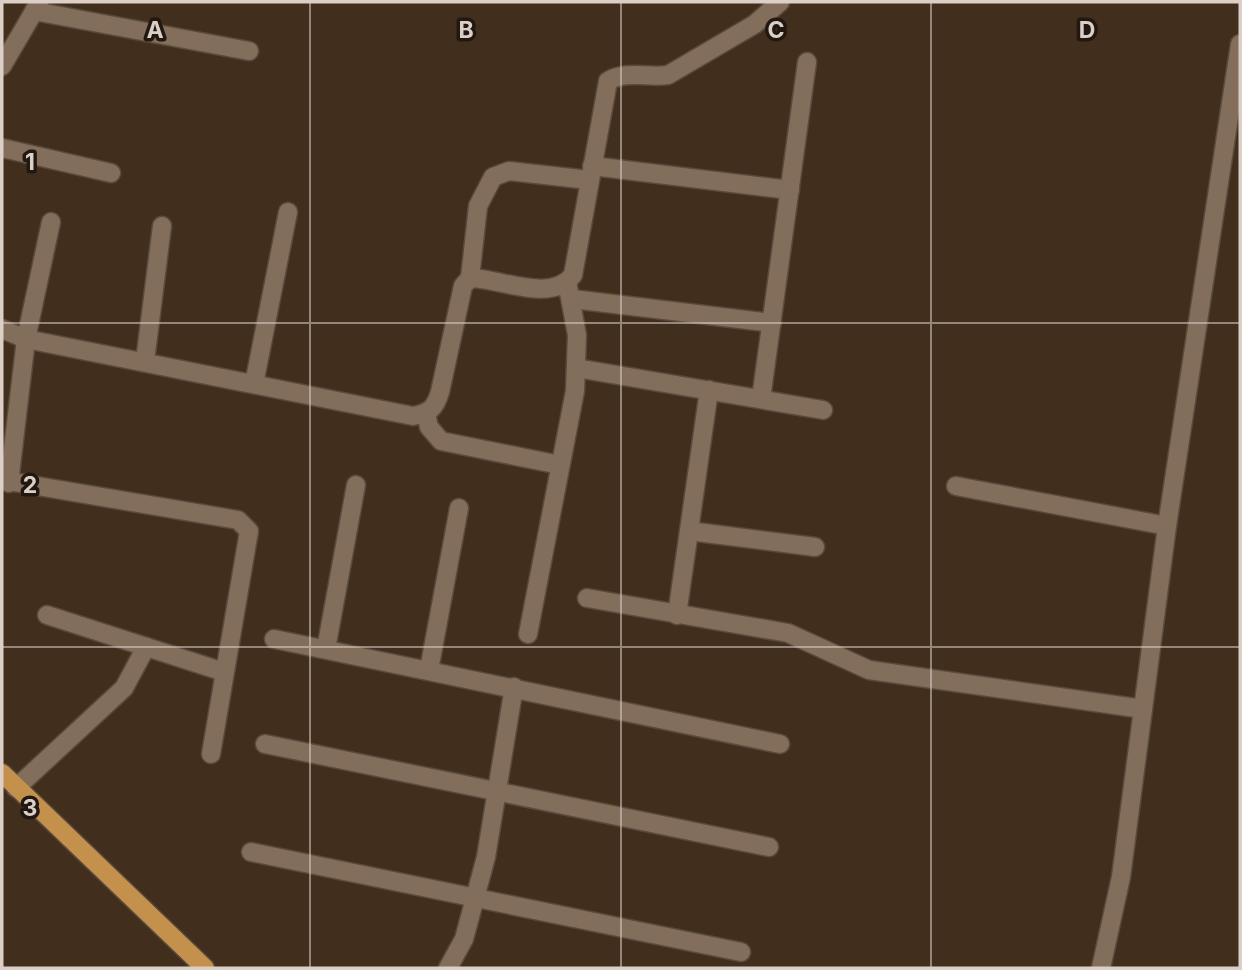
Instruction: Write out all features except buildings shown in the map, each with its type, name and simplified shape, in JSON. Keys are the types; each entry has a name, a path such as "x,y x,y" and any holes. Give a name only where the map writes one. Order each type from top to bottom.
{"main road":[{"path":"2,773 205,968"}],"street":[{"path":"528,634 575,391 577,335 570,291 608,80 626,74 653,78 668,75 690,65 774,3"},
{"path":"2,66 37,7 249,51"},
{"path":"1101,968 1121,877 1167,526 1240,44"},
{"path":"761,399 807,62"},
{"path":"2,148 111,173"},
{"path":"2,329 26,339 413,416 426,414 435,406 440,392 463,286 470,278 478,206 493,177 509,171 591,173 790,190"},
{"path":"254,384 288,212"},
{"path":"51,222 26,339 5,481 238,520 244,524 249,531 211,754"},
{"path":"145,361 162,226"},
{"path":"470,278 772,323"},
{"path":"576,368 823,410"},
{"path":"677,615 709,390"},
{"path":"426,414 429,427 441,442 561,465"},
{"path":"326,649 356,485"},
{"path":"956,486 1167,526"},
{"path":"429,670 459,508"},
{"path":"689,531 815,547"},
{"path":"587,598 788,633 869,670 1143,709"},
{"path":"47,615 224,672"},
{"path":"274,639 780,744"},
{"path":"16,788 124,688 146,647"},
{"path":"448,968 464,939 486,857 514,687"},
{"path":"265,744 769,847"},
{"path":"251,852 475,900 741,952"}]}
